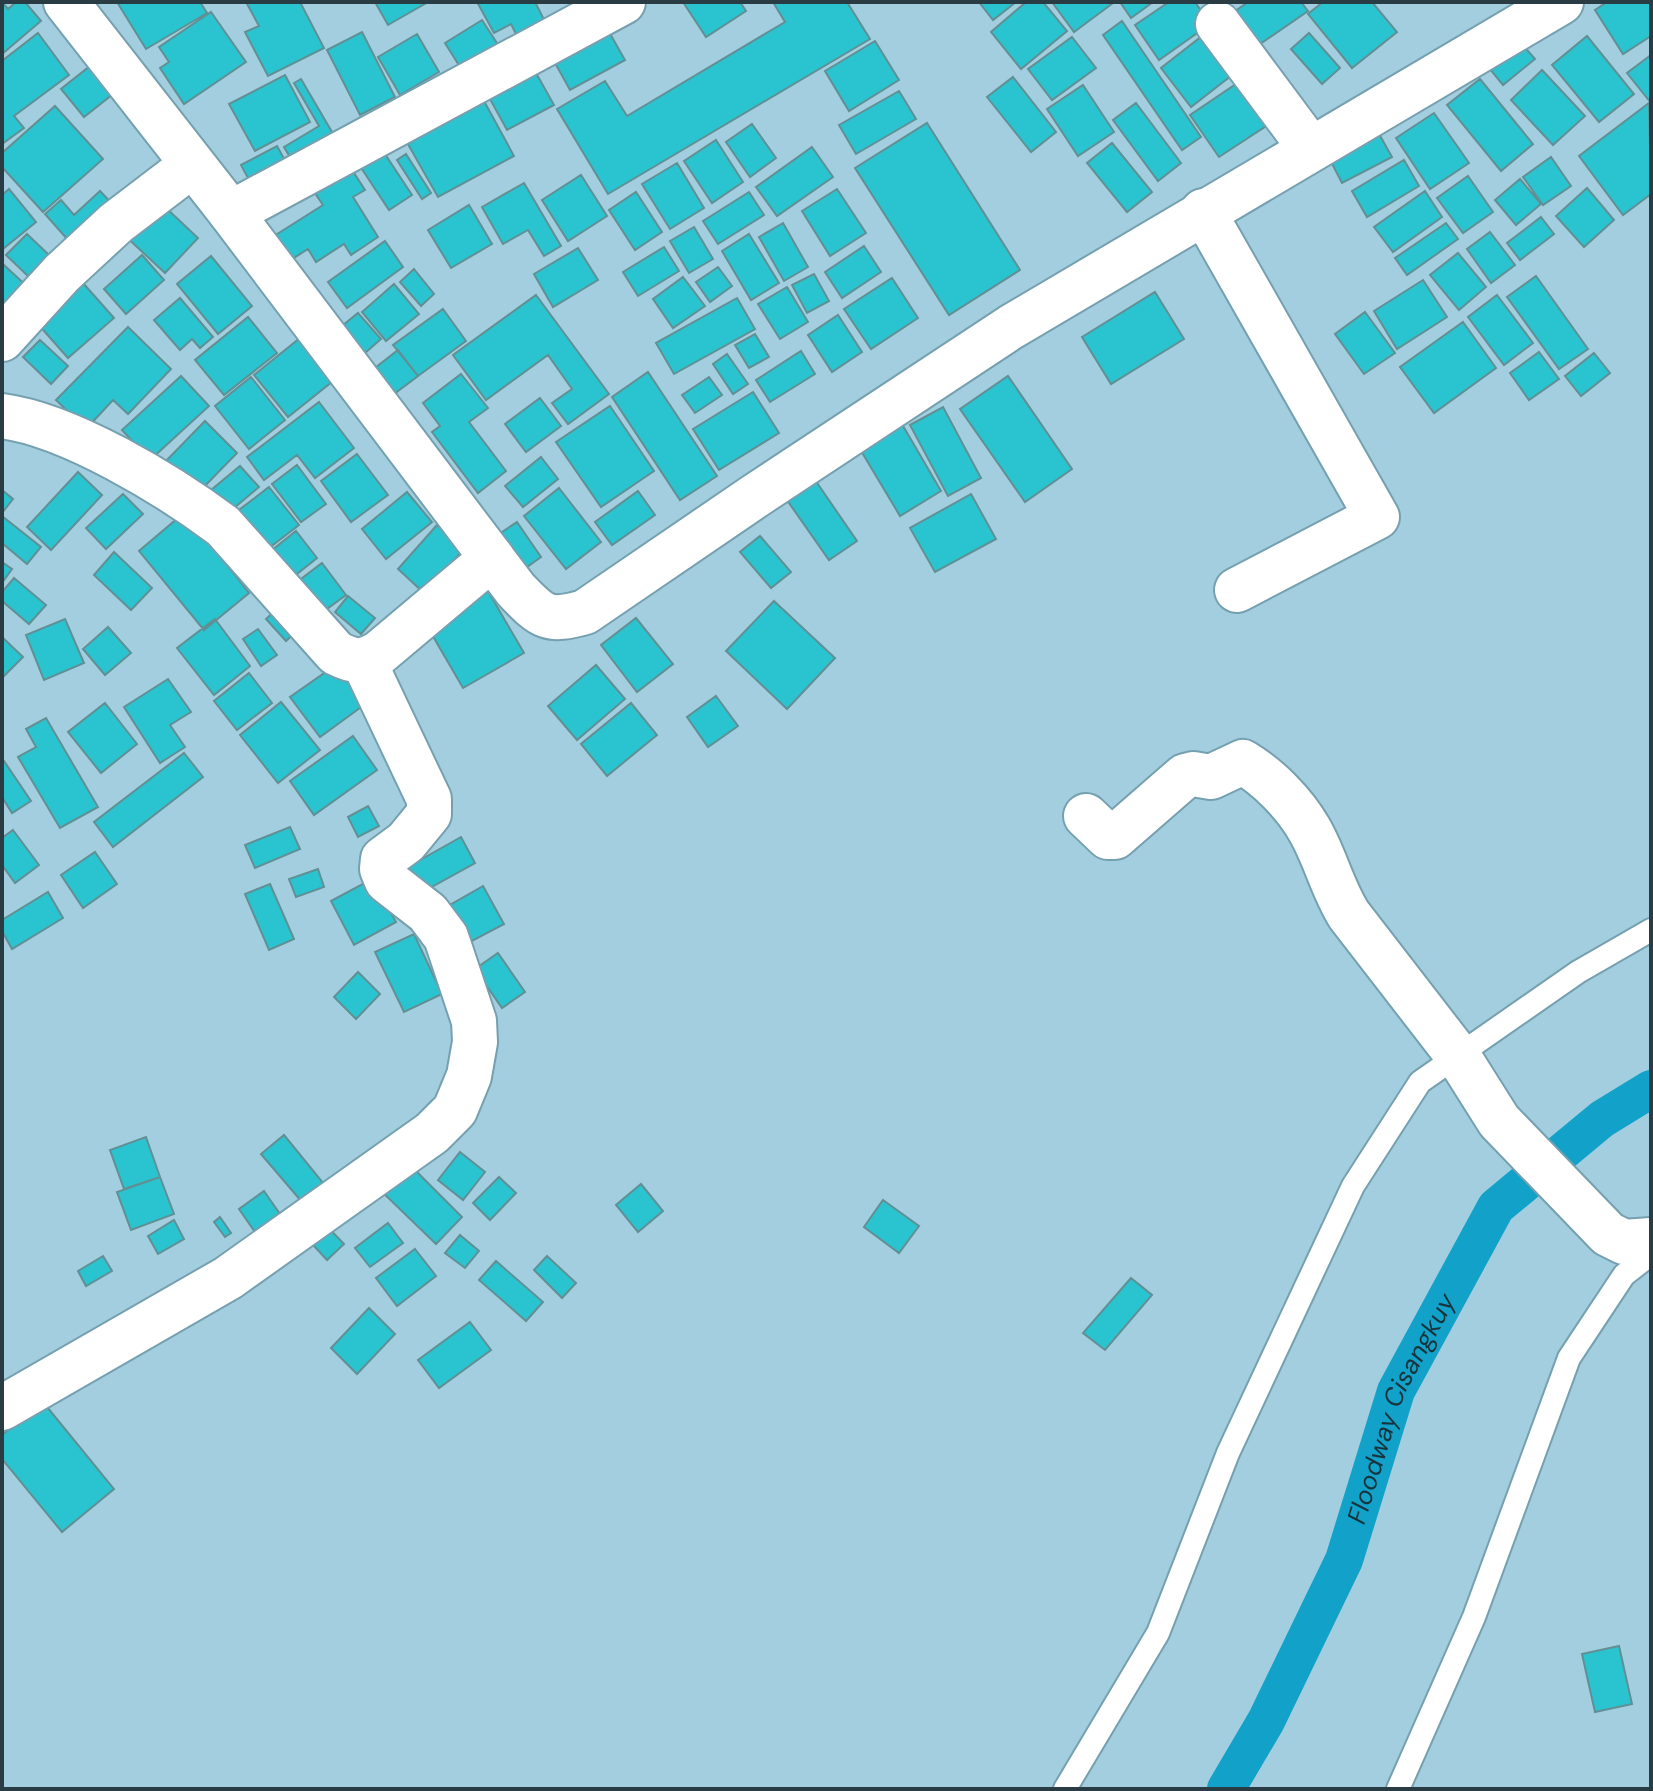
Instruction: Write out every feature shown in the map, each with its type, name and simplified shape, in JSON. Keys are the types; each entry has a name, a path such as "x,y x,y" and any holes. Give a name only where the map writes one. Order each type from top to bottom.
{"street":[{"path":"66,2 231,213 516,590 538,613 560,619 585,612 910,392 1056,298 1561,2"},
{"path":"231,213 599,8"},
{"path":"1218,24 1311,149"},
{"path":"2,339 62,273 116,223 192,165"},
{"path":"1203,211 1377,517 1237,590"},
{"path":"2,416 36,423 82,441 202,511 223,526 336,653 351,660 364,662 379,653 492,558"},
{"path":"2,1408 228,1278 432,1133 462,1093 475,1042 474,1021 446,937 428,913 387,881 382,869 383,859 406,842 429,814 429,799 364,662"},
{"path":"1086,816 1108,837 1115,837 1185,776 1211,777 1243,762 1252,767 1289,801 1309,829 1349,915 1458,1056 1499,1121 1608,1234 1624,1242 1651,1240"}],"lane":[{"path":"1065,1789 1158,1633 1228,1453 1353,1186 1420,1082 1578,972 1651,930"},
{"path":"1398,1789 1474,1617 1569,1358 1624,1275 1651,1254"}],"building":[{"path":"2,2 8,9 16,2 25,2 41,21 2,54"},
{"path":"117,2 200,2 207,13 146,49"},
{"path":"246,2 300,2 324,48 268,76 245,32 259,26"},
{"path":"375,2 428,2 388,25"},
{"path":"477,2 535,2 551,33 523,48 511,24 494,33"},
{"path":"683,2 740,2 746,11 706,37"},
{"path":"773,2 847,2 870,39 608,194 557,109 605,81 627,116 785,22"},
{"path":"979,2 1016,2 993,20"},
{"path":"1026,2 1043,2 1067,31 1021,69 991,32"},
{"path":"1052,2 1113,2 1113,3 1074,32"},
{"path":"1120,2 1153,2 1131,18"},
{"path":"1169,2 1195,2 1210,24 1159,60 1135,25"},
{"path":"1248,2 1301,2 1308,11 1247,53 1224,19"},
{"path":"1323,2 1372,2 1397,32 1352,68 1308,14"},
{"path":"1607,2 1651,2 1651,36 1623,54 1595,10"},
{"path":"211,12 246,62 184,104 160,68 169,62 159,47"},
{"path":"482,20 506,57 469,81 445,43"},
{"path":"1122,21 1201,137 1182,150 1103,35"},
{"path":"604,23 625,60 570,90 550,54"},
{"path":"1211,29 1241,68 1191,107 1161,68"},
{"path":"362,32 395,97 360,115 327,50"},
{"path":"38,33 69,75 14,116 24,128 2,144 2,61"},
{"path":"1309,33 1340,68 1322,84 1291,49"},
{"path":"417,34 439,72 400,95 378,57"},
{"path":"1587,36 1634,94 1599,122 1552,65"},
{"path":"1072,37 1096,68 1052,100 1028,69"},
{"path":"875,41 899,80 849,111 825,71"},
{"path":"1520,42 1535,59 1503,85 1489,68"},
{"path":"1651,55 1651,103 1627,73"},
{"path":"531,64 554,105 507,130 485,90"},
{"path":"90,66 113,94 84,117 61,89"},
{"path":"1542,70 1585,116 1553,145 1511,100"},
{"path":"285,75 310,122 255,151 229,104"},
{"path":"1013,77 1056,132 1031,152 987,97"},
{"path":"1245,78 1274,121 1219,157 1190,115"},
{"path":"301,79 339,144 297,169 284,147 319,126 294,83"},
{"path":"1480,79 1533,144 1501,171 1447,105"},
{"path":"1083,85 1114,132 1078,156 1047,109"},
{"path":"478,90 514,156 438,197 401,132"},
{"path":"899,91 916,119 856,154 839,125"},
{"path":"1136,103 1181,163 1158,181 1113,120"},
{"path":"1649,103 1651,194 1623,215 1579,156"},
{"path":"55,106 103,159 43,212 2,167 2,153"},
{"path":"1434,113 1469,163 1430,189 1396,138"},
{"path":"927,123 1020,270 949,315 855,168"},
{"path":"752,124 776,158 750,177 726,142"},
{"path":"1378,132 1392,157 1342,183 1329,158"},
{"path":"716,140 743,182 712,203 684,161"},
{"path":"1112,143 1152,192 1127,212 1087,163"},
{"path":"277,146 292,173 256,193 241,165"},
{"path":"812,147 833,177 777,216 756,187"},
{"path":"381,148 412,195 389,210 358,163"},
{"path":"406,154 431,193 422,199 397,160"},
{"path":"1551,157 1571,186 1543,205 1523,177"},
{"path":"345,159 365,190 353,197 378,237 351,255 344,244 316,262 308,249 289,261 274,236 323,205 308,183"},
{"path":"1404,160 1419,186 1367,217 1352,191"},
{"path":"677,163 704,208 670,229 642,184"},
{"path":"581,175 607,216 568,241 542,200"},
{"path":"1468,176 1493,212 1463,233 1437,198"},
{"path":"1520,179 1541,204 1516,225 1495,200"},
{"path":"524,183 561,246 544,256 528,230 503,244 482,207"},
{"path":"1587,188 1614,220 1584,247 1556,216"},
{"path":"9,189 36,222 3,249 2,195"},
{"path":"837,189 866,233 830,256 802,211"},
{"path":"100,191 119,211 76,249 45,214 61,200 74,215"},
{"path":"1425,191 1442,217 1393,252 1374,227"},
{"path":"636,192 662,232 635,250 609,210"},
{"path":"749,192 764,215 718,244 703,221"},
{"path":"469,205 492,244 451,268 428,230"},
{"path":"165,207 198,238 165,273 122,233 132,222 142,231"},
{"path":"1541,217 1554,234 1520,260 1507,243"},
{"path":"783,223 808,267 784,281 759,237"},
{"path":"1446,223 1458,239 1407,275 1395,258"},
{"path":"694,227 713,259 689,273 670,241"},
{"path":"1490,232 1515,265 1491,283 1467,249"},
{"path":"27,234 49,255 28,276 6,255"},
{"path":"749,234 779,283 751,300 722,251"},
{"path":"385,241 403,267 347,308 328,282"},
{"path":"864,246 881,272 842,298 825,272"},
{"path":"664,247 679,271 638,296 623,272"},
{"path":"578,248 598,280 553,307 534,274"},
{"path":"1458,253 1486,287 1459,310 1430,275"},
{"path":"142,255 164,280 126,314 104,289"},
{"path":"211,256 252,306 218,334 177,284"},
{"path":"4,265 32,291 2,324 2,267"},
{"path":"718,267 732,286 710,302 696,282"},
{"path":"414,269 434,294 421,306 400,282"},
{"path":"75,274 114,318 68,358 29,314"},
{"path":"814,274 829,301 807,313 792,285"},
{"path":"1536,276 1588,349 1559,369 1507,297"},
{"path":"683,277 705,306 673,328 653,299"},
{"path":"892,278 918,318 871,349 844,309"},
{"path":"1423,280 1447,317 1397,349 1374,311"},
{"path":"394,284 419,314 386,341 362,312"},
{"path":"787,287 808,322 780,339 758,304"},
{"path":"1155,292 1184,339 1111,384 1082,337"},
{"path":"536,295 609,394 568,424 552,403 572,389 548,355 486,400 453,355"},
{"path":"1497,295 1533,343 1504,365 1468,317"},
{"path":"180,298 213,337 200,348 192,339 180,350 154,320"},
{"path":"737,298 755,329 674,374 656,343"},
{"path":"443,309 466,341 418,376 393,345"},
{"path":"1365,312 1395,353 1364,374 1335,334"},
{"path":"358,313 381,339 365,353 342,326"},
{"path":"838,315 862,352 832,372 808,335"},
{"path":"248,317 277,353 224,395 195,360"},
{"path":"1463,322 1496,368 1434,413 1400,367"},
{"path":"128,327 171,369 128,414 113,400 86,429 56,400"},
{"path":"755,334 769,357 749,368 735,345"},
{"path":"300,338 333,381 288,417 254,375"},
{"path":"40,340 68,366 51,384 23,357"},
{"path":"398,350 418,376 394,394 375,368"},
{"path":"801,351 815,374 770,402 756,380"},
{"path":"1539,352 1559,379 1529,400 1510,373"},
{"path":"1594,353 1610,373 1581,396 1565,376"},
{"path":"727,354 748,384 733,394 713,364"},
{"path":"648,372 717,476 680,500 612,397"},
{"path":"461,374 488,408 469,422 506,471 478,493 432,432 440,426 423,403"},
{"path":"181,376 209,406 150,460 122,430"},
{"path":"1008,376 1072,469 1025,502 960,409"},
{"path":"251,377 285,420 249,449 215,406"},
{"path":"709,377 722,395 695,413 682,395"},
{"path":"753,392 779,433 719,470 693,429"},
{"path":"540,398 561,426 526,452 505,424"},
{"path":"319,402 354,448 315,478 297,455 264,480 247,457"},
{"path":"610,406 654,471 601,507 556,442"},
{"path":"943,407 981,478 948,496 910,425"},
{"path":"899,419 941,491 900,516 857,444"},
{"path":"205,421 237,453 196,495 164,463"},
{"path":"357,454 388,495 351,522 321,481"},
{"path":"541,457 558,479 523,507 505,486"},
{"path":"297,465 326,504 301,522 272,484"},
{"path":"240,466 259,487 228,513 210,491"},
{"path":"78,472 102,495 51,550 27,527"},
{"path":"811,474 857,541 829,560 782,493"},
{"path":"269,487 299,525 261,554 231,516"},
{"path":"559,488 601,542 566,569 524,516"},
{"path":"2,490 13,499 2,513"},
{"path":"638,491 655,515 612,545 595,522"},
{"path":"407,492 432,522 386,559 362,529"},
{"path":"123,494 143,514 106,549 86,528"},
{"path":"971,494 996,539 935,572 910,528"},
{"path":"185,512 249,593 204,630 139,551"},
{"path":"2,516 41,547 27,564 2,543"},
{"path":"517,522 541,557 520,572 496,536"},
{"path":"437,525 464,549 424,593 398,569"},
{"path":"296,531 317,558 288,581 266,555"},
{"path":"760,536 791,572 771,588 740,552"},
{"path":"114,552 152,588 131,610 94,575"},
{"path":"2,562 12,569 2,583"},
{"path":"322,563 346,595 320,614 297,582"},
{"path":"14,578 46,605 29,624 2,601 2,592"},
{"path":"488,591 524,653 463,688 427,626"},
{"path":"348,596 375,618 361,634 335,612"},
{"path":"774,601 835,658 787,709 726,651"},
{"path":"281,605 301,627 286,641 266,619"},
{"path":"636,618 673,664 637,692 601,645"},
{"path":"65,619 84,663 44,680 26,635"},
{"path":"215,619 250,666 214,695 177,648"},
{"path":"108,627 131,653 105,675 83,649"},
{"path":"258,629 277,655 261,666 243,639"},
{"path":"2,637 23,657 4,676 2,674"},
{"path":"343,660 372,699 320,737 290,697"},
{"path":"596,665 625,699 577,740 548,706"},
{"path":"249,673 272,703 237,730 214,701"},
{"path":"168,679 191,712 170,725 185,747 160,763 124,707"},
{"path":"716,696 738,726 708,747 687,717"},
{"path":"281,702 320,750 278,783 240,735"},
{"path":"105,703 137,744 101,773 68,732"},
{"path":"631,703 657,735 607,776 581,744"},
{"path":"46,718 98,807 60,828 18,757 36,747 26,729"},
{"path":"353,736 377,770 314,815 290,781"},
{"path":"184,753 203,777 113,847 94,822"},
{"path":"4,761 31,801 12,813 2,797"},
{"path":"368,806 379,826 358,837 348,817"},
{"path":"290,827 300,849 255,868 245,845"},
{"path":"13,830 39,865 15,883 2,865 2,838"},
{"path":"461,837 475,863 419,894 404,869"},
{"path":"95,852 117,884 83,908 61,875"},
{"path":"318,869 324,887 296,897 289,879"},
{"path":"372,879 396,922 354,945 331,901"},
{"path":"270,884 294,939 269,950 245,894"},
{"path":"483,886 504,924 470,942 450,905"},
{"path":"48,892 63,918 12,949 2,931 2,920"},
{"path":"414,934 442,994 404,1012 375,952"},
{"path":"498,953 525,992 502,1008 475,969"},
{"path":"358,972 380,994 356,1019 334,997"},
{"path":"284,1135 324,1184 302,1202 261,1154"},
{"path":"146,1137 160,1177 124,1189 110,1150"},
{"path":"460,1152 485,1172 463,1200 438,1180"},
{"path":"403,1158 462,1217 436,1244 376,1186"},
{"path":"160,1177 174,1214 131,1230 117,1192"},
{"path":"499,1177 516,1193 490,1220 473,1203"},
{"path":"641,1184 663,1211 638,1232 616,1205"},
{"path":"264,1191 289,1227 264,1245 239,1209"},
{"path":"883,1200 919,1226 899,1253 864,1227"},
{"path":"220,1217 231,1233 225,1237 214,1222"},
{"path":"319,1218 344,1244 327,1260 303,1234"},
{"path":"174,1220 184,1239 158,1254 148,1236"},
{"path":"388,1223 403,1243 370,1267 355,1248"},
{"path":"460,1235 479,1251 465,1268 445,1253"},
{"path":"415,1249 436,1276 397,1306 376,1278"},
{"path":"103,1256 112,1271 86,1286 78,1271"},
{"path":"547,1256 576,1283 562,1298 534,1270"},
{"path":"496,1261 543,1302 526,1321 479,1280"},
{"path":"1131,1278 1152,1295 1105,1350 1083,1333"},
{"path":"369,1308 395,1334 357,1374 331,1348"},
{"path":"470,1322 491,1350 439,1388 418,1360"},
{"path":"43,1402 114,1489 62,1532 2,1459 2,1435"},
{"path":"1619,1646 1632,1704 1595,1712 1582,1654"}],"waterway":[{"name":"Floodway Cisangkuy","path":"1226,1789 1266,1721 1344,1560 1396,1391 1496,1207 1602,1119 1651,1089"}]}
